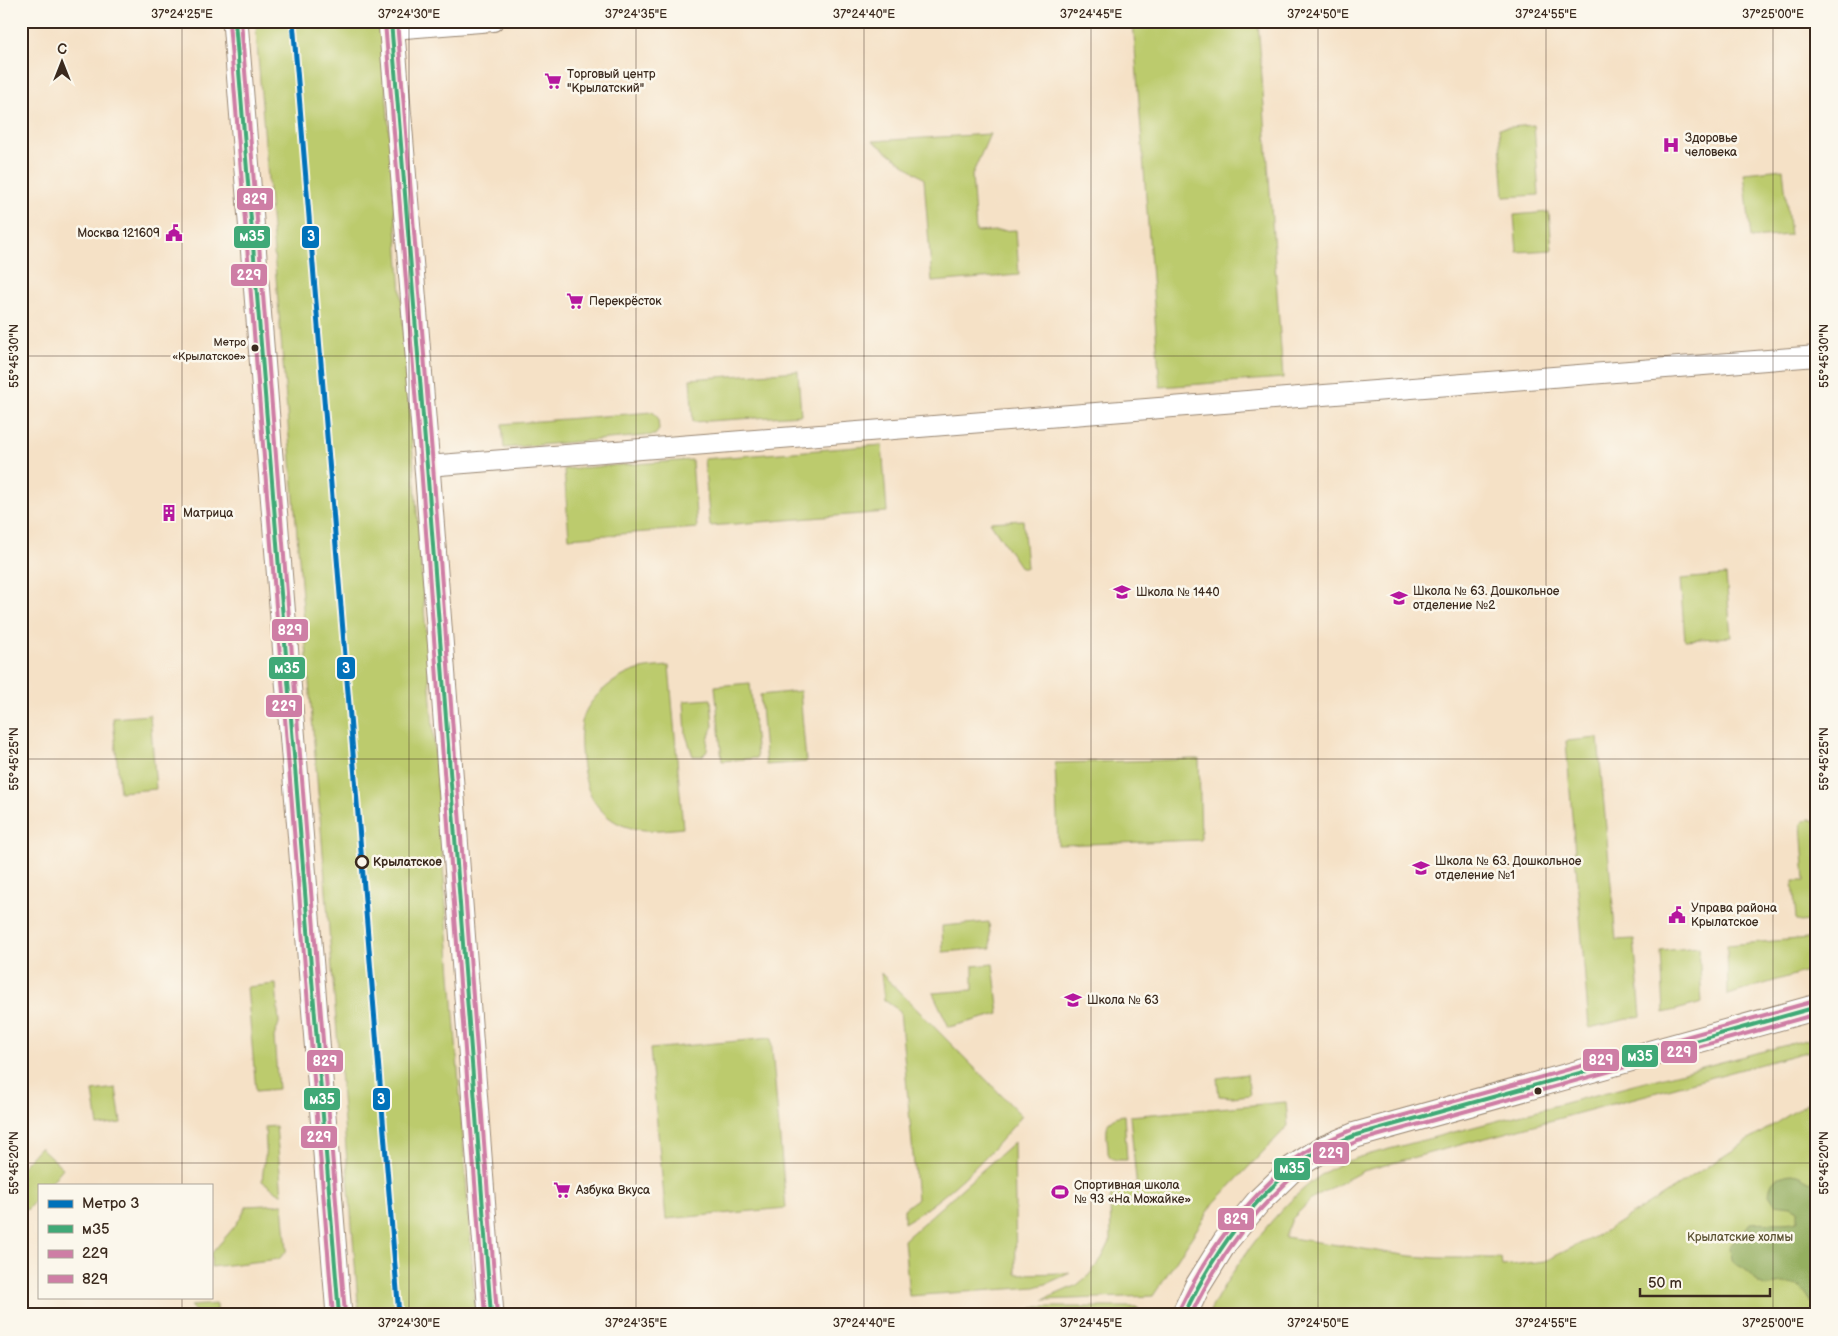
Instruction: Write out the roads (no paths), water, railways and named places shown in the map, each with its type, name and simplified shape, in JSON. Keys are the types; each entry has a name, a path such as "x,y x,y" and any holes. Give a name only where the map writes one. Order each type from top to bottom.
{"street":[{"path":"235,21 339,1315"},
{"path":"238,55 244,32 250,21"},
{"path":"491,1315 427,466 391,24 493,21"},
{"path":"427,466 1817,356"},
{"path":"1184,1315 1197,1287 1225,1242 1241,1222 1293,1168 1323,1149 1356,1135 1817,1007"}],"metro line":[{"name":"3","path":"293,21 399,1315"}],"place":[{"name":"Торговый центр \"Крылатский\"","path":"553,81"},
{"name":"Здоровье человека","path":"1671,145"},
{"name":"Москва 121609","path":"174,233"},
{"name":"Перекрёсток","path":"575,301"},
{"name":"Метро «Крылатское»","path":"255,348"},
{"name":"Матрица","path":"169,513"},
{"name":"Школа № 1440","path":"1122,592"},
{"name":"Школа № 63. Дошкольное отделение №2","path":"1399,598"},
{"name":"Крылатское","path":"362,862"},
{"name":"Школа № 63. Дошкольное отделение №1","path":"1421,868"},
{"name":"Управа района Крылатское","path":"1677,915"},
{"name":"Школа № 63","path":"1073,1000"},
{"name":"Азбука Вкуса","path":"562,1190"},
{"name":"Спортивная школа № 93 «На Можайке»","path":"1060,1192"}],"park label":[{"name":"Крылатские холмы","path":"1740,1237"}]}
